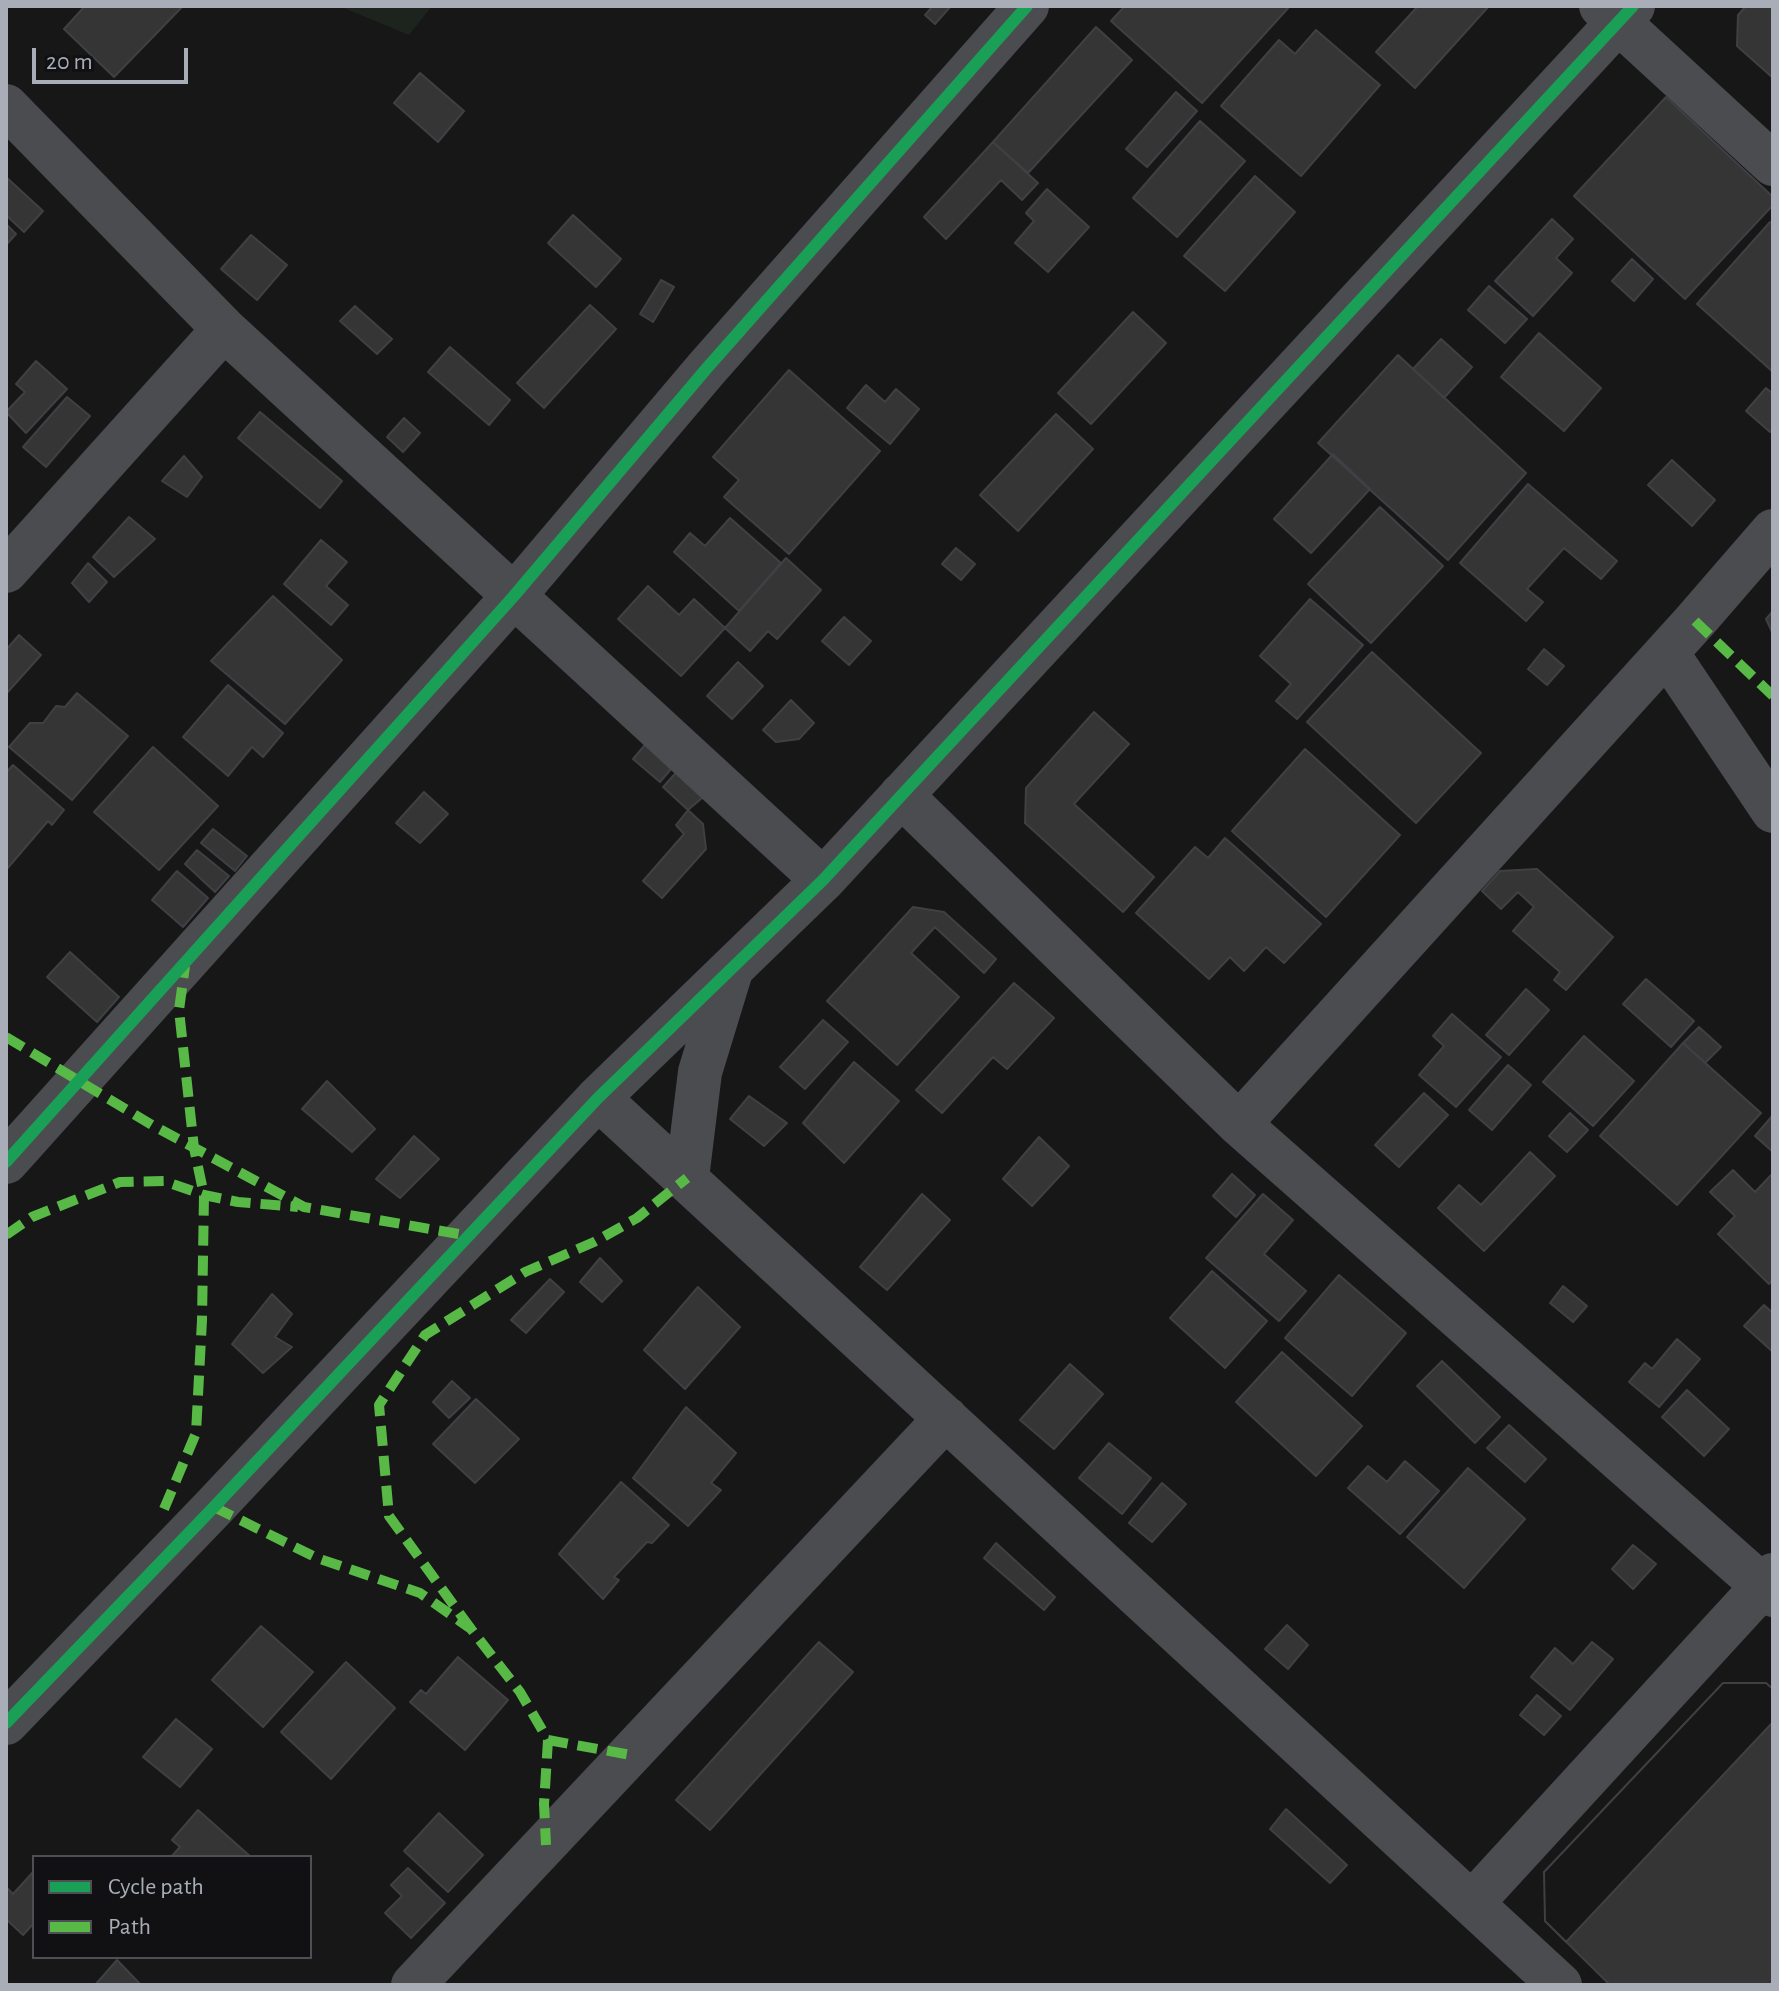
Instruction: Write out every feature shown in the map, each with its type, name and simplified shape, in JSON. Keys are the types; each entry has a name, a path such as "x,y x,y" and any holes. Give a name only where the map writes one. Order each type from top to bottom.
{"street":[{"path":"6,1162 513,597 707,368 1027,6"},
{"path":"6,1723 214,1507 598,1098 823,880 1617,11 1773,164"},
{"path":"6,106 224,329 823,880"},
{"path":"6,571 224,329"},
{"path":"1239,1124 1667,653 1773,531"},
{"path":"1667,653 1773,811"},
{"path":"901,795 1239,1124 1770,1585 1472,1903"},
{"path":"687,1178 700,1072 732,969"},
{"path":"598,1098 1560,1985"},
{"path":"413,1985 946,1418"}],"shaded area":[{"path":"339,6 432,6 409,35"}],"building":[{"path":"85,6 183,6 114,77 64,29"},
{"path":"933,6 951,6 935,24 925,15"},
{"path":"1125,6 1290,6 1202,103 1111,21"},
{"path":"1418,6 1489,6 1415,88 1376,52"},
{"path":"1746,6 1773,6 1773,78 1737,46 1738,15"},
{"path":"1096,27 1132,60 1028,173 993,142"},
{"path":"1316,30 1380,85 1301,176 1221,106 1279,40 1295,54"},
{"path":"420,73 464,111 438,142 394,103"},
{"path":"1176,92 1197,111 1147,167 1126,149"},
{"path":"1666,97 1773,197 1773,205 1685,299 1574,196"},
{"path":"1200,121 1245,161 1177,237 1133,198"},
{"path":"993,142 1038,183 1022,200 1001,180 946,239 924,217"},
{"path":"1255,176 1295,212 1225,291 1184,256"},
{"path":"6,177 43,211 24,232 6,215"},
{"path":"1047,189 1089,227 1048,272 1015,243 1034,221 1026,213"},
{"path":"573,215 621,259 596,287 548,243"},
{"path":"1552,219 1573,239 1556,258 1572,273 1533,316 1495,281"},
{"path":"1770,222 1773,224 1773,372 1697,304"},
{"path":"6,224 16,234 6,245"},
{"path":"251,235 287,265 257,300 221,269"},
{"path":"1632,259 1653,279 1634,301 1612,281"},
{"path":"661,280 674,287 653,322 640,314"},
{"path":"1489,286 1527,319 1505,343 1468,310"},
{"path":"590,305 616,329 544,408 517,383"},
{"path":"355,306 392,339 377,354 340,321"},
{"path":"1133,312 1166,343 1091,424 1058,393"},
{"path":"1539,333 1601,388 1564,431 1501,377"},
{"path":"1441,339 1472,367 1444,398 1413,369"},
{"path":"450,347 510,400 489,425 428,372"},
{"path":"1398,355 1526,473 1448,560 1318,443"},
{"path":"36,361 67,389 26,433 6,412 25,392 16,384"},
{"path":"789,370 880,451 789,554 724,497 739,480 713,457"},
{"path":"866,385 885,402 896,389 919,409 890,444 847,408"},
{"path":"1766,388 1773,394 1773,429 1770,432 1746,411"},
{"path":"67,397 90,416 46,467 23,447"},
{"path":"260,412 342,481 320,508 238,438"},
{"path":"1056,414 1093,449 1018,531 980,495"},
{"path":"404,418 420,433 403,452 387,437"},
{"path":"1333,454 1370,489 1311,553 1274,519"},
{"path":"184,456 202,477 187,497 162,481"},
{"path":"1672,460 1715,500 1692,526 1648,485"},
{"path":"1528,484 1617,561 1601,579 1564,548 1527,589 1543,602 1526,621 1460,563"},
{"path":"1380,507 1443,566 1371,643 1308,584"},
{"path":"129,517 155,539 114,577 93,557"},
{"path":"730,518 781,563 739,611 674,552 690,533 705,546"},
{"path":"321,540 347,562 326,586 348,605 331,625 284,584"},
{"path":"956,548 975,564 961,580 942,564"},
{"path":"786,558 821,590 777,639 768,631 750,651 725,628"},
{"path":"88,563 107,582 89,602 72,583"},
{"path":"648,586 679,615 694,599 725,628 681,676 618,619"},
{"path":"273,596 342,660 285,724 211,661"},
{"path":"1310,599 1363,645 1297,719 1276,701 1291,684 1260,656"},
{"path":"1773,611 1773,634 1766,619"},
{"path":"844,617 871,641 849,665 822,641"},
{"path":"19,635 41,655 6,694 6,650"},
{"path":"1544,649 1564,666 1547,685 1528,669"},
{"path":"1372,652 1481,753 1416,823 1307,722"},
{"path":"738,662 763,686 732,719 707,696"},
{"path":"228,685 283,733 263,757 252,747 228,776 183,737"},
{"path":"77,693 128,736 72,800 9,747 30,723 43,723 56,706 65,707"},
{"path":"791,700 814,723 799,739 776,742 763,730"},
{"path":"1094,712 1129,744 1074,804 1154,877 1123,912 1025,823 1026,788"},
{"path":"650,739 677,762 660,782 633,759"},
{"path":"153,747 218,806 159,870 94,812"},
{"path":"1305,749 1400,835 1326,917 1232,831"},
{"path":"13,765 64,810 52,825 48,821 6,870 6,773"},
{"path":"683,765 710,791 688,810 663,787"},
{"path":"424,792 448,814 420,843 396,823"},
{"path":"688,810 703,824 706,849 662,898 643,881 684,834 676,825"},
{"path":"213,829 247,856 235,871 201,843"},
{"path":"1225,838 1321,924 1284,963 1266,947 1244,971 1230,957 1209,979 1136,913 1195,847 1208,858"},
{"path":"197,850 229,876 215,892 185,864"},
{"path":"1537,869 1613,937 1566,990 1554,980 1560,972 1513,931 1534,907 1518,892 1501,909 1482,891 1500,871"},
{"path":"177,871 208,898 183,927 152,900"},
{"path":"913,907 944,912 996,959 984,973 935,927 911,953 959,997 897,1065 827,1001"},
{"path":"70,952 119,997 97,1022 47,977"},
{"path":"1646,979 1694,1021 1671,1047 1623,1004"},
{"path":"1014,983 1054,1018 1007,1069 993,1057 942,1113 916,1090"},
{"path":"1526,989 1549,1010 1509,1055 1486,1035"},
{"path":"1452,1014 1501,1057 1456,1107 1419,1075 1444,1046 1433,1036"},
{"path":"823,1020 848,1042 805,1089 780,1067"},
{"path":"1699,1027 1721,1047 1705,1063 1683,1043"},
{"path":"1584,1036 1634,1081 1593,1126 1543,1082"},
{"path":"1683,1043 1761,1113 1677,1205 1600,1136"},
{"path":"854,1062 899,1101 844,1163 803,1123"},
{"path":"1508,1065 1531,1085 1492,1130 1469,1110"},
{"path":"327,1081 375,1129 352,1152 302,1109"},
{"path":"1424,1093 1448,1115 1399,1167 1375,1145"},
{"path":"749,1096 787,1123 764,1146 730,1119"},
{"path":"1570,1113 1588,1130 1567,1152 1549,1136"},
{"path":"1773,1115 1773,1152 1755,1136"},
{"path":"414,1136 439,1159 400,1198 376,1179"},
{"path":"1039,1137 1069,1166 1032,1206 1003,1179"},
{"path":"1530,1152 1555,1176 1484,1251 1438,1208 1459,1185 1481,1205"},
{"path":"1733,1170 1755,1192 1773,1173 1773,1280 1769,1284 1718,1234 1735,1216 1710,1192"},
{"path":"1232,1174 1255,1195 1236,1217 1213,1196"},
{"path":"922,1194 950,1220 887,1290 860,1267"},
{"path":"1263,1194 1293,1220 1264,1254 1306,1291 1279,1321 1206,1258"},
{"path":"600,1258 622,1281 602,1302 580,1282"},
{"path":"1212,1271 1267,1321 1225,1368 1170,1318"},
{"path":"1339,1275 1406,1333 1352,1396 1285,1338"},
{"path":"550,1279 564,1292 526,1333 511,1320"},
{"path":"1563,1286 1587,1306 1573,1322 1550,1303"},
{"path":"698,1287 740,1327 685,1389 644,1350"},
{"path":"272,1294 292,1314 275,1337 292,1347 263,1373 232,1344"},
{"path":"1764,1305 1773,1313 1773,1352 1744,1326"},
{"path":"1677,1339 1700,1359 1659,1407 1629,1382 1645,1363 1652,1369"},
{"path":"1282,1352 1362,1426 1316,1476 1236,1402"},
{"path":"1442,1361 1500,1417 1475,1443 1417,1386"},
{"path":"1070,1364 1103,1394 1054,1449 1020,1420"},
{"path":"452,1381 470,1398 449,1418 433,1402"},
{"path":"1687,1390 1729,1429 1704,1456 1662,1417"},
{"path":"476,1399 519,1439 475,1483 433,1444"},
{"path":"686,1407 736,1453 711,1483 721,1490 688,1526 633,1478"},
{"path":"1509,1425 1546,1459 1525,1482 1487,1448"},
{"path":"1109,1443 1151,1478 1122,1514 1079,1478"},
{"path":"1405,1461 1439,1491 1400,1534 1348,1488 1368,1466 1387,1482"},
{"path":"1468,1468 1525,1519 1464,1588 1407,1537"},
{"path":"621,1482 669,1525 652,1543 647,1542 614,1577 619,1580 603,1599 559,1554"},
{"path":"1162,1483 1186,1504 1152,1542 1129,1523"},
{"path":"996,1543 1055,1597 1044,1610 984,1558"},
{"path":"1633,1545 1656,1564 1633,1589 1612,1569"},
{"path":"1287,1625 1308,1645 1288,1669 1265,1649"},
{"path":"261,1626 313,1672 263,1727 212,1680"},
{"path":"819,1642 853,1672 710,1830 676,1800"},
{"path":"1592,1642 1613,1659 1570,1710 1531,1677 1555,1648 1573,1664"},
{"path":"458,1657 508,1700 465,1750 410,1702 421,1690 426,1694"},
{"path":"346,1662 395,1708 331,1779 281,1732"},
{"path":"1723,1683 1766,1683 1773,1689 1773,1722 1566,1942 1545,1921 1544,1872"},
{"path":"1723,1683 1766,1683 1773,1689 1773,1985 1610,1985 1545,1921 1544,1872"},
{"path":"1537,1695 1561,1716 1544,1735 1520,1715"},
{"path":"176,1719 212,1749 180,1787 143,1757"},
{"path":"1286,1809 1347,1865 1330,1883 1270,1829"},
{"path":"198,1810 249,1855 173,1855 180,1847 172,1840"},
{"path":"439,1813 483,1855 448,1892 404,1851"},
{"path":"408,1868 445,1903 411,1938 385,1913 402,1896 391,1885"},
{"path":"32,1873 32,1925 23,1935 6,1919 6,1887 13,1894"},
{"path":"117,1960 141,1985 95,1985"}],"marked path":[{"path":"1695,621 1773,696"},
{"path":"164,1509 196,1433 202,1320 204,1195 194,1148 179,1010 185,966"},
{"path":"6,1037 152,1125 304,1207 470,1236"},
{"path":"471,1629 389,1516 379,1405 425,1335 525,1272 594,1242 637,1218 687,1178"},
{"path":"6,1235 32,1217 120,1182 164,1181 204,1195 238,1202 298,1207"},
{"path":"214,1507 317,1558 420,1593 471,1629 520,1692 548,1740 544,1804 546,1845"},
{"path":"548,1740 631,1755"}],"cycle path":[{"path":"6,1162 513,597 707,368 1027,6"},
{"path":"6,1723 214,1507 598,1098 823,880 1633,6"}]}
